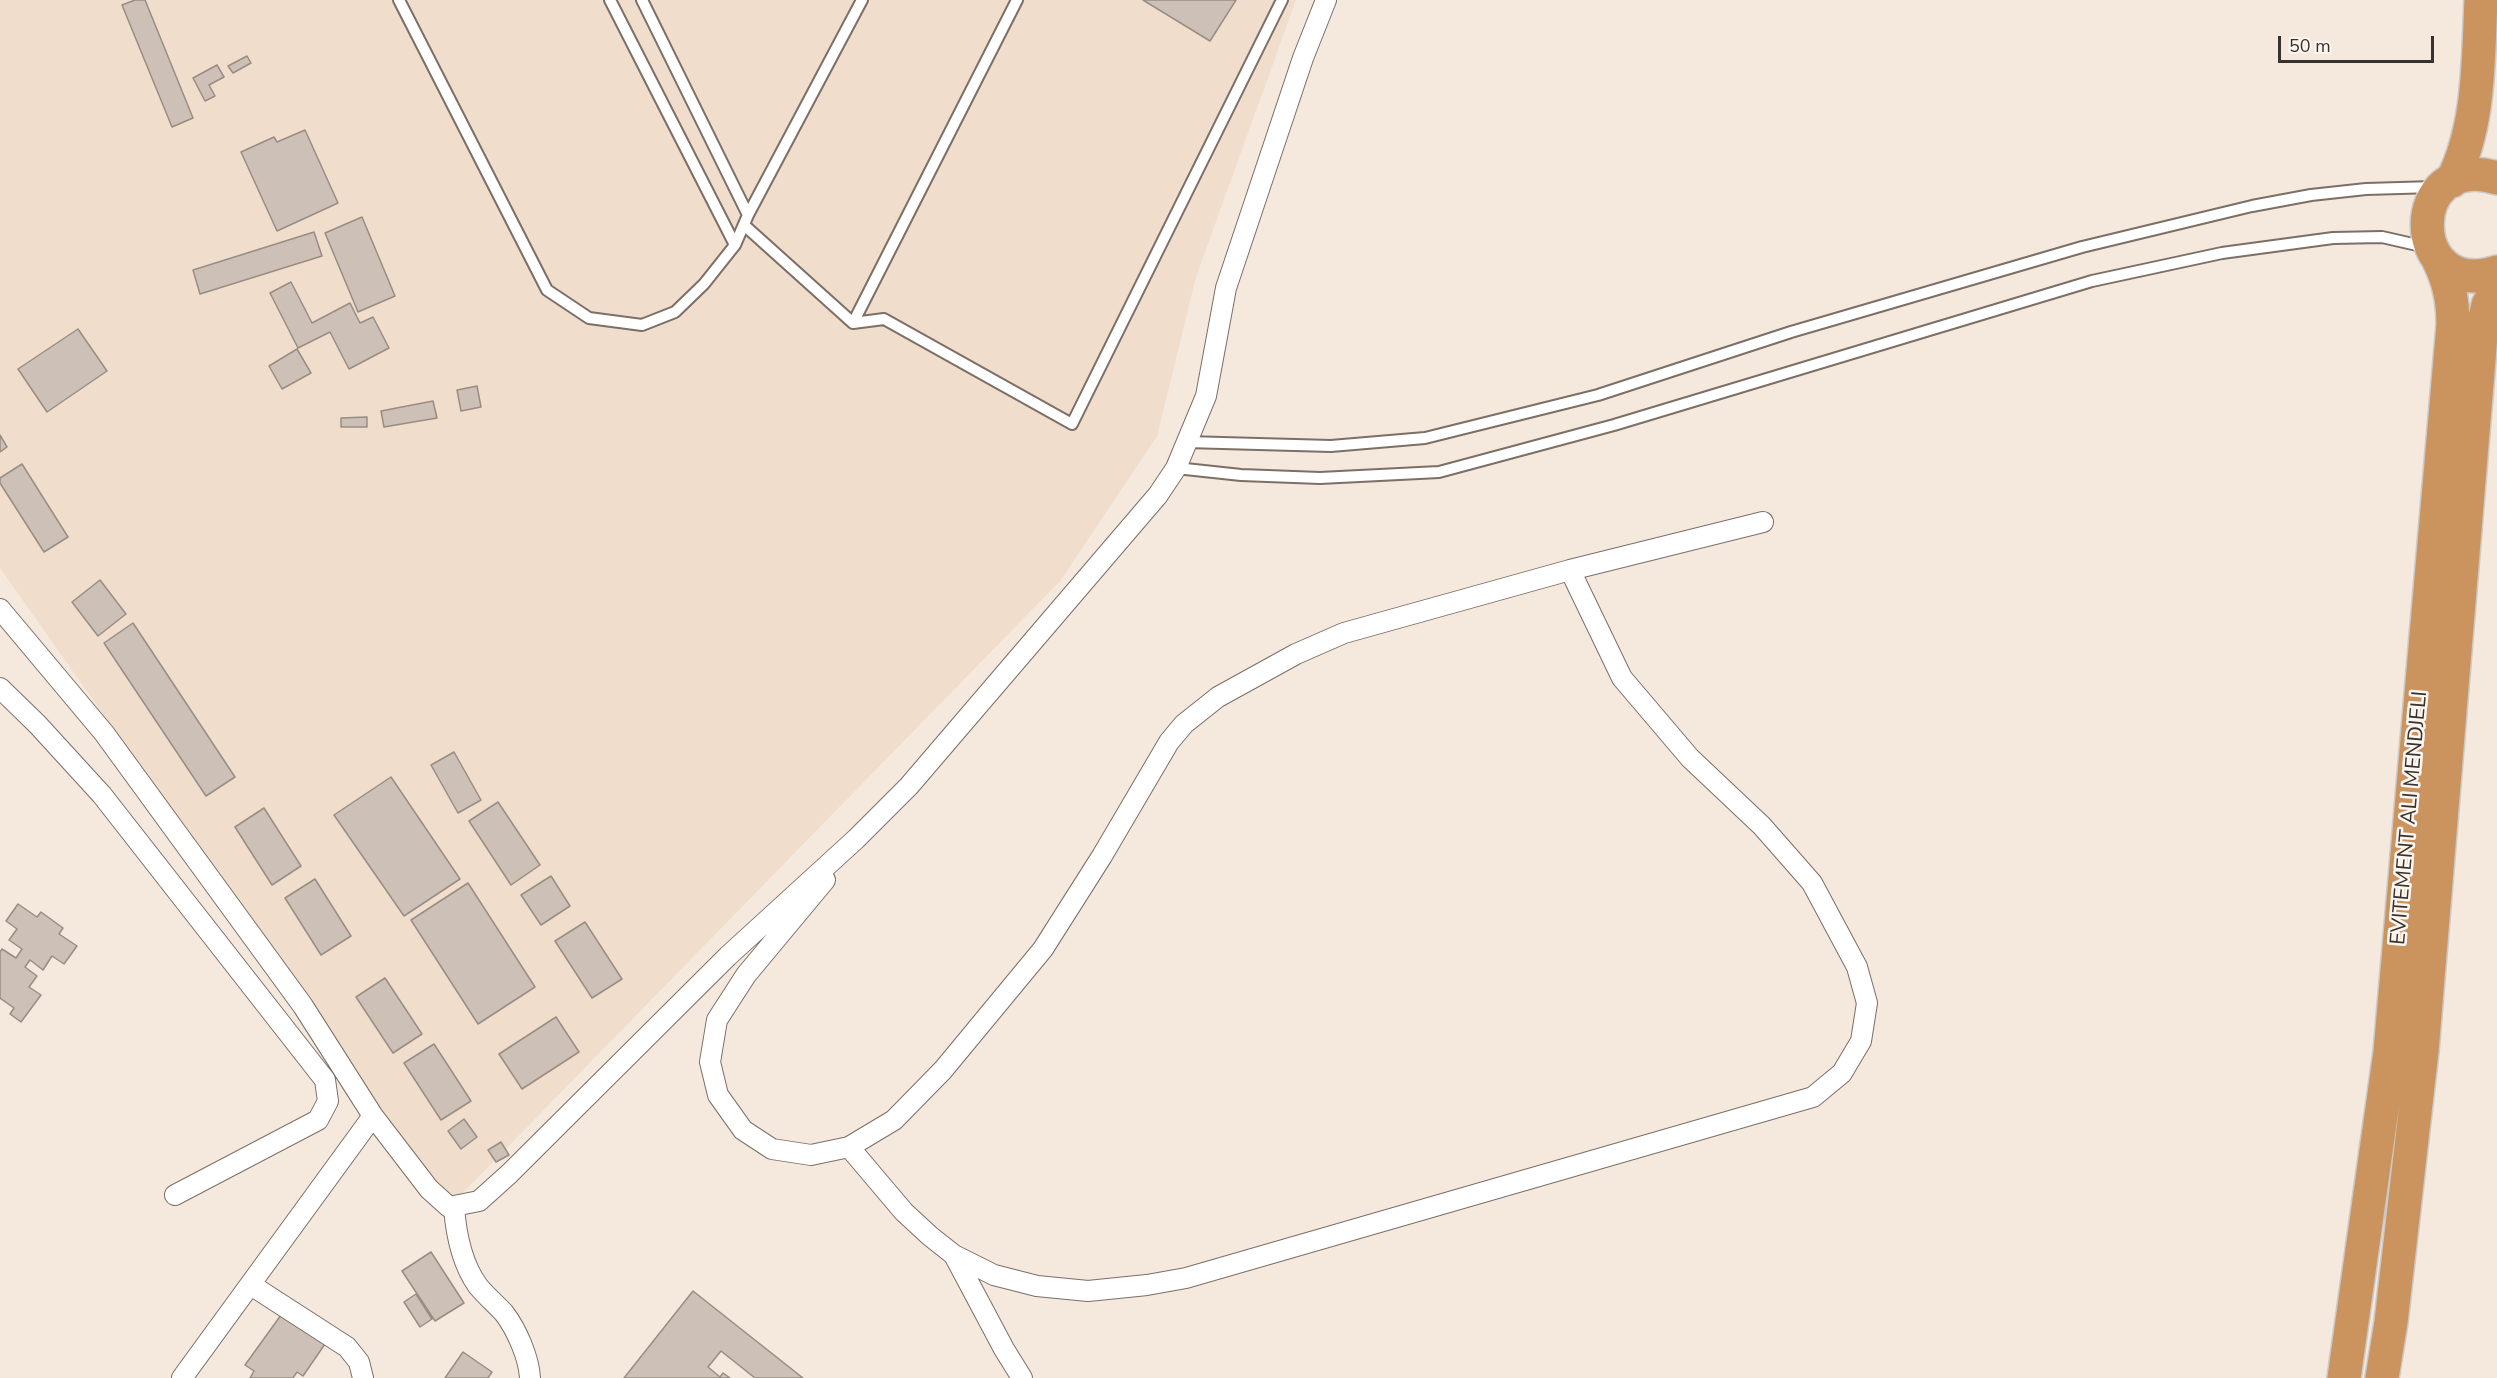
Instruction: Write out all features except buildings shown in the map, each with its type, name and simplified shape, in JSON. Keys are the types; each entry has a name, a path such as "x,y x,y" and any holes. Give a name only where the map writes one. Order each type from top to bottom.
{"highway":[{"path":"2447,184 2461,162 2468,139 2476,90 2481,0"},
{"path":"2447,184 2468,175 2484,174 2497,178"},
{"name":"EVITEMENT ALI MENDJELI","path":"2344,1378 2390,1052 2450,361 2453,301 2448,279 2426,233 2427,216 2433,200 2447,184"},
{"path":"2435,254 2451,269 2467,275 2485,276 2497,272"},
{"name":"EVITEMENT ALI MENDJELI","path":"2382,1378 2391,1322 2421,1062 2481,335 2488,305 2497,290"}],"street":[{"path":"0,609 104,733 167,818 303,1006 373,1116 429,1189 449,1207 479,1201 489,1194 728,956 856,839 909,786 1158,495 1176,468 1206,396 1226,288 1303,58 1326,0"},
{"path":"856,839 806,904 746,975 717,1020 710,1062 718,1095 742,1130 772,1149 811,1155 849,1147 894,1120 934,1078 1043,949 1102,856 1169,742 1200,709 1218,697 1296,654 1344,633 1570,570 1763,522"},
{"path":"849,1147 904,1212 954,1254 994,1275 1037,1286 1088,1291 1147,1285 1186,1278 1813,1097 1842,1073 1861,1041 1867,1004 1857,967 1812,883 1762,826 1690,758 1623,678 1570,570"},
{"path":"0,688 38,725 102,795 325,1080 328,1101 318,1120 175,1195"},
{"path":"183,1378 373,1116"},
{"path":"454,1207 456,1234 462,1253 478,1286 505,1314 529,1367 530,1378"},
{"path":"954,1254 1004,1349 1022,1378"},
{"path":"251,1285 347,1347 359,1362 363,1378"}],"lane":[{"path":"399,0 547,290 589,318 642,325 675,312 704,284 735,245 862,0"},
{"path":"610,0 735,245"},
{"path":"642,0 746,220 853,323"},
{"path":"853,323 1017,0"},
{"path":"853,323 884,319 1072,424 1282,0"},
{"path":"1186,442 1331,446 1425,438 1598,395 1791,332 2082,247 2252,206 2311,195 2447,184"},
{"path":"1176,468 1240,475 1320,478 1440,472 1614,426 2092,281 2222,253 2334,238 2382,237 2435,254"}],"shaded area":[{"path":"0,0 1296,0 1196,277 1157,436 1060,581 450,1206 0,568"}]}
